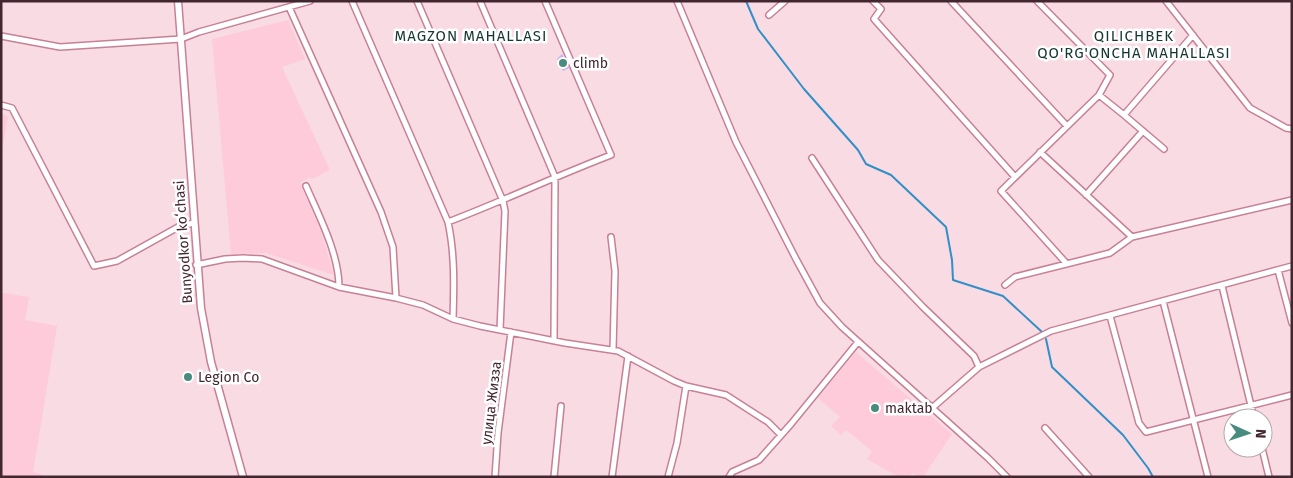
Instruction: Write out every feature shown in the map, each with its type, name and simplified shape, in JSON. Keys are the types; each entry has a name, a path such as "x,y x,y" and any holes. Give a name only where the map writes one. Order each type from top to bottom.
{"main road":[{"name":"Bunyodkor koʻchasi","path":"178,1 200,308 211,362 242,477"}],"street":[{"path":"1,36 60,47 181,39 199,32 310,1"},
{"path":"352,1 448,222 454,271 453,319"},
{"path":"417,1 505,211 500,330"},
{"path":"480,1 555,177 554,341"},
{"path":"448,222 611,155 545,1"},
{"path":"676,1 736,142 820,304 858,342 1007,477"},
{"path":"769,15 785,1"},
{"path":"873,1 880,9 874,18 1015,177"},
{"path":"951,1 1067,126"},
{"path":"1037,1 1110,75 1099,95 1001,191 1068,264"},
{"path":"1166,1 1250,108 1286,128 1292,129"},
{"path":"289,7 381,212 393,247 396,298"},
{"path":"1124,115 1193,35"},
{"path":"1099,95 1164,149"},
{"path":"1,105 12,108 94,266 117,261 180,226 194,223"},
{"path":"1086,195 1143,131"},
{"path":"1040,152 1132,237"},
{"path":"812,158 878,260 974,356 979,367"},
{"path":"306,186 327,236 339,276 339,287"},
{"path":"1005,285 1015,277 1110,253 1132,237 1292,200"},
{"path":"611,237 615,271 613,350"},
{"path":"196,266 225,259 262,260 339,287 423,305 453,319 554,341 618,351 686,386 726,395 768,422 781,435"},
{"path":"932,408 979,367 1051,331 1292,266"},
{"path":"1278,270 1292,323"},
{"path":"1222,286 1251,408"},
{"path":"1163,301 1208,477"},
{"path":"1110,316 1139,423 1146,432 1292,395"},
{"name":"улица Жизза","path":"495,477 498,433 511,332"},
{"path":"729,477 732,472 759,460 858,342"},
{"path":"612,477 628,356"},
{"path":"668,477 677,443 686,386"},
{"path":"554,477 561,406"},
{"path":"1045,428 1089,477"},
{"path":"1264,458 1269,477"}],"shaded area":[{"path":"288,20 305,59 282,67 330,170 312,179 310,177 300,183 321,232 334,275 266,253 231,254 212,39"},
{"name":"climb","path":"562,54 569,68 563,71 557,59"},
{"path":"1,113 8,117 1,156"},
{"path":"1,294 29,297 25,320 57,326 33,472 42,475 41,477 1,477"},
{"name":"maktab","path":"856,352 952,434 923,477 918,477 913,473 908,477 899,477 867,459 872,451 846,430 841,435 831,426 840,417 818,398"}],"waterway":[{"path":"746,1 758,29 804,89 858,150 866,164 891,175 946,227 952,260 953,280 1003,296 1042,332"},
{"path":"1046,339 1052,367 1123,435 1153,477"}],"place":[{"name":"climb","path":"563,63"},
{"name":"Legion Co","path":"188,377"},
{"name":"maktab","path":"875,408"}],"district":[{"name":"MAGZON MAHALLASI","path":"471,36"},
{"name":"QILICHBEK QO'RG'ONCHA MAHALLASI","path":"1134,44"}]}
